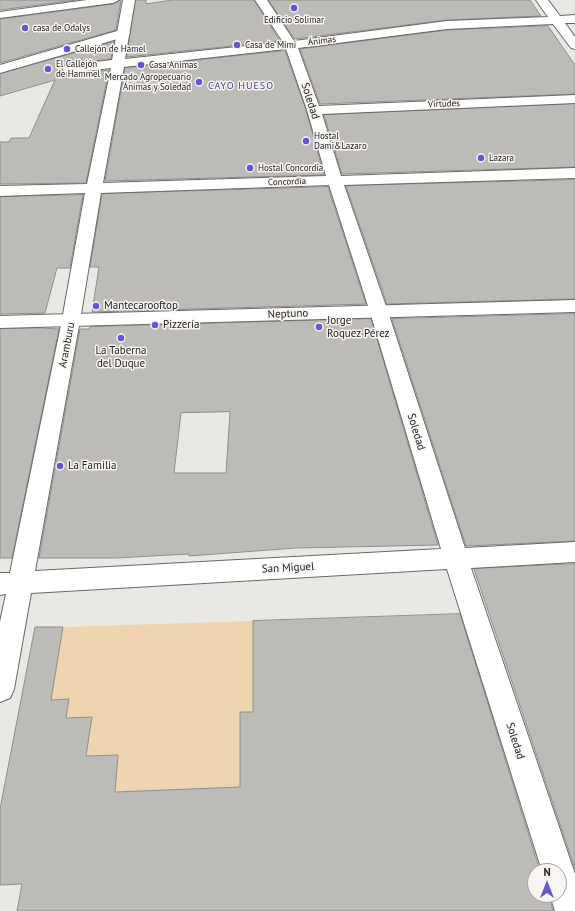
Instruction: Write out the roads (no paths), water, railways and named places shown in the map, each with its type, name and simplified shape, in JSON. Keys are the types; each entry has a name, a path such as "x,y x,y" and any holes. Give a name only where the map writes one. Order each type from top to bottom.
{"street":[{"path":"0,15 113,0"},
{"name":"Aramburu","path":"0,689 10,584 71,320 129,0"},
{"name":"Soledad","path":"261,0 291,45 314,110 456,559 555,863"},
{"path":"542,0 575,45"},
{"name":"Ánimas","path":"69,69 118,65 291,45 447,25 575,19"},
{"path":"0,69 124,33"},
{"name":"Virtudes","path":"314,110 575,99"},
{"name":"Concordia","path":"0,191 575,173"},
{"name":"Neptuno","path":"0,322 575,306"},
{"name":"San Miguel","path":"10,584 575,552"},
{"path":"567,899 571,911"}],"place":[{"name":"Edificio Solimar","path":"294,8"},
{"name":"casa de Odalys","path":"25,28"},
{"name":"Casa de Mimi","path":"237,45"},
{"name":"Callejón de Hamel","path":"67,49"},
{"name":"Casa Animas","path":"141,65"},
{"name":"El Callejón de Hammel","path":"48,69"},
{"name":"Mercado Agropecuario Ánimas y Soledad","path":"199,82"},
{"name":"Hostal Dami&Lazaro","path":"306,141"},
{"name":"Lazara","path":"481,158"},
{"name":"Hostal Concordia","path":"250,168"},
{"name":"Mantecarooftop","path":"96,306"},
{"name":"Pizzería","path":"155,325"},
{"name":"Jorge Roquez Pérez","path":"319,327"},
{"name":"La Taberna del Duque","path":"121,338"},
{"name":"La Familia","path":"60,466"}],"district":[{"name":"CAYO HUESO","path":"241,86"}]}
